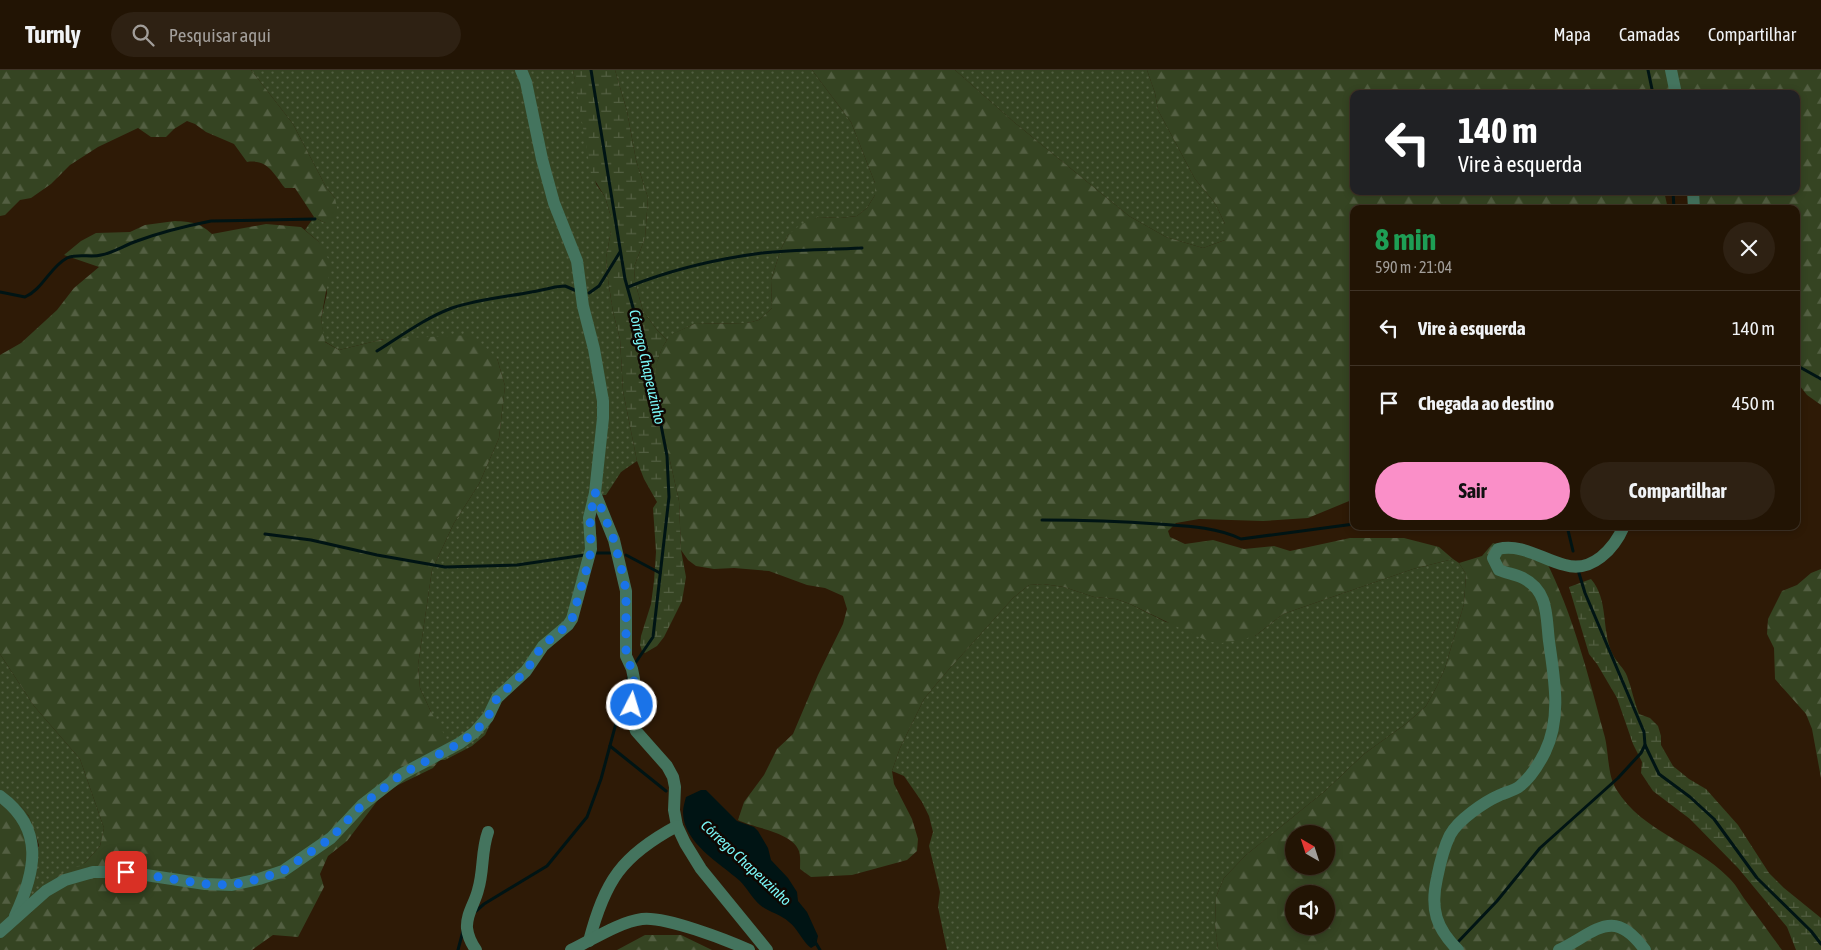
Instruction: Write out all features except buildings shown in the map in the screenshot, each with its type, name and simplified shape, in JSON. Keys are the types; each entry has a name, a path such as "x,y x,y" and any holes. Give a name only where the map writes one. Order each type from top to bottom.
{"street":[{"path":"0,932 46,892 65,880 93,872 126,872 205,884 232,885 283,871 331,838 362,805 402,774 460,743 482,724 497,698 526,671 542,646 568,625 572,619 590,555 590,518 595,492 603,418 601,387 583,306 577,261 554,203 538,143 526,82 520,70"},
{"path":"1671,70 1675,90"},
{"path":"595,492 614,540 626,591 626,656 634,679 632,720 636,731 667,766 673,777 675,787 674,810 677,826 685,843 701,869 766,950"},
{"path":"1458,950 1440,929 1434,912 1434,890 1443,851 1451,834 1466,817 1500,795 1520,786 1534,770 1545,751 1553,727 1556,703 1555,674 1542,598 1536,586 1522,578 1499,570 1493,558 1494,555 1498,549 1514,548 1566,566 1592,563 1606,554 1622,530"},
{"path":"0,796 19,813 28,827 33,844 33,857 27,888 13,920"},
{"path":"589,941 608,884 616,872 646,844 677,826"},
{"path":"476,950 469,938 467,927 470,910 478,890 484,844 488,832"},
{"path":"571,950 621,926 642,919 683,926 749,950"},
{"path":"1559,950 1594,929 1605,925 1615,926 1627,931 1640,942 1645,950"}],"green space":[{"path":"0,70 251,70 293,124 326,187 335,198 338,212 325,223 314,217 295,188 285,188 269,168 260,163 247,162 234,144 206,132 187,121 174,129 166,137 151,137 138,128 98,147 70,165 51,184 31,198 20,200 5,215 0,216"},
{"path":"251,70 573,70 596,184 605,197 611,217 611,231 606,258 607,273 613,312 620,339 623,391 637,461 621,472 606,495 601,495 594,513 597,544 579,607 511,681 485,735 472,746 445,760 440,760 431,712 420,688 418,665 432,570 454,523 479,484 499,438 505,386 497,358 384,339 339,350 324,341 321,319 327,293 319,242 305,230 314,217 325,223 335,198 326,187 293,124"},
{"path":"573,70 615,70 627,111 636,160 648,198 645,238 634,267 635,282 643,311 667,340 656,366 655,394 679,501 681,550 686,577 682,601 664,637 657,646 645,653 640,645 651,604 654,581 656,552 653,508 657,502 644,479 637,461 623,391 620,339 613,312 607,273 606,258 611,231 611,217 605,197 591,174"},
{"path":"615,70 812,70 851,122 875,183 875,195 867,208 857,216 840,218 818,217 788,235 781,249 771,280 772,308 759,320 747,323 694,324 671,335 667,340 643,311 635,282 634,267 645,238 648,198 636,160 627,111"},
{"path":"812,70 955,70 1015,123 1129,216 1166,237 1203,248 1225,240 1225,224 1215,203 1195,179 1158,110 1155,93 1147,70 1821,70 1821,405 1807,395 1800,386 1800,205 1693,205 1691,195 1800,195 1800,90 1350,90 1350,195 1665,195 1667,205 1350,205 1350,501 1308,518 1263,521 1199,519 1176,523 1168,531 1170,537 1185,544 1213,540 1244,549 1274,546 1290,551 1350,538 1404,538 1439,547 1453,559 1413,569 1283,614 1255,636 1222,643 1211,642 1196,636 1116,599 1094,597 1064,587 1043,584 1029,585 1013,598 924,699 900,748 892,771 894,784 912,819 918,839 917,851 907,860 852,875 811,877 800,869 800,853 794,843 788,838 738,820 744,802 764,775 777,749 793,734 818,675 843,624 847,609 843,596 825,588 807,585 769,571 734,568 714,569 696,566 688,560 681,550 679,501 655,394 654,379 662,348 670,335 694,324 747,323 759,320 772,308 771,280 781,249 788,235 800,225 818,217 840,218 857,216 867,208 875,195 875,183 851,122"},
{"path":"955,70 1147,70 1155,93 1158,110 1195,179 1215,203 1225,224 1225,240 1203,248 1166,237 1129,216 1015,123"},
{"path":"175,221 195,223 212,234 266,224 301,227 319,242 331,264 321,319 325,342 339,350 384,339 472,335 497,358 505,386 499,438 479,484 454,523 432,570 418,665 420,688 431,712 446,737 442,757 433,768 390,789 381,796 347,841 328,856 320,874 324,887 298,937 273,935 252,950 0,950 0,791 22,807 31,821 38,849 33,879 16,922 32,912 56,876 85,863 100,846 104,828 80,759 34,706 0,654 0,355 21,343 57,310 74,288 99,267 64,255 81,241 96,233 130,232 145,225"},
{"path":"1493,543 1545,559 1564,601 1579,645 1606,740 1611,776 1616,789 1627,804 1654,827 1715,865 1731,879 1782,950 1218,950 1215,924 1216,897 1224,878 1246,855 1325,791 1364,754 1407,723 1426,706 1445,668 1464,604 1466,574 1459,563 1482,556"},
{"path":"1453,559 1459,563 1466,574 1464,604 1445,668 1426,706 1407,723 1364,754 1325,791 1246,855 1224,878 1216,897 1215,924 1218,950 947,950 938,907 940,892 929,846 933,832 929,816 904,776 892,771 900,748 924,699 1013,598 1029,585 1043,584 1064,587 1094,597 1116,599 1166,622 1255,636 1283,614 1413,569"},
{"path":"1821,569 1821,778 1812,729 1806,714 1775,679 1774,648 1767,634 1768,619 1782,591 1797,585 1811,573"},
{"path":"1591,579 1597,587 1603,605 1612,653 1627,676 1639,714 1650,718 1658,726 1661,745 1673,766 1689,779 1706,789 1738,825 1769,873 1784,888 1821,918 1821,950 1796,950 1787,927 1738,868 1690,819 1653,791 1641,773 1642,762 1633,744 1617,698 1589,654 1569,587"},
{"path":"0,654 34,706 80,759 104,828 100,846 85,863 32,912 15,923 39,845 29,816 21,806 0,791"},
{"path":"645,935 681,935 712,950 617,950"}],"water":[{"path":"701,790 706,790 737,821 754,827 758,831 768,848 771,860 788,878 797,892 798,901 807,912 818,936 816,945 811,948 789,922 760,905 740,881 696,843 685,823 683,810 686,797"}],"waterway":[{"name":"Córrego Chapeuzinho","path":"591,70 625,279 650,368 667,456 669,497 653,637 636,662"},
{"path":"1648,70 1652,90"},
{"path":"1673,195 1674,205"},
{"path":"0,292 25,297 37,289 56,267 67,258 105,254 146,238 192,225 211,221 315,219"},
{"path":"628,287 677,270 745,255 862,248"},
{"path":"589,293 599,286 620,252"},
{"path":"377,351 423,322 442,312 465,304 555,287 565,286 577,291"},
{"path":"1800,367 1821,379"},
{"path":"1042,520 1114,521 1190,526 1221,532 1241,539 1350,525"},
{"path":"1568,530 1573,551"},
{"path":"265,534 311,540 377,555 445,567 517,565 585,555"},
{"path":"595,553 610,553"},
{"path":"626,555 660,573"},
{"path":"1578,570 1585,593 1644,732 1645,745 1659,774 1690,797 1714,819 1757,878 1811,931 1821,944"},
{"path":"476,911 484,904 547,866 587,817 601,779 629,675"},
{"path":"1457,943 1497,901 1540,848 1618,778 1641,753 1645,745"},
{"name":"Córrego Chapeuzinho","path":"610,746 666,791"},
{"path":"458,950 463,931"},
{"name":"Córrego Chapeuzinho","path":"814,940 820,950"}],"route":[{"path":"126,872 205,884 232,885 283,871 331,838 362,805 402,774 460,743 475,732 488,717 497,698 520,678 542,646 568,625 572,619 589,561 591,549 590,518 595,492 614,540 626,591 626,656 634,679 632,705"}]}
